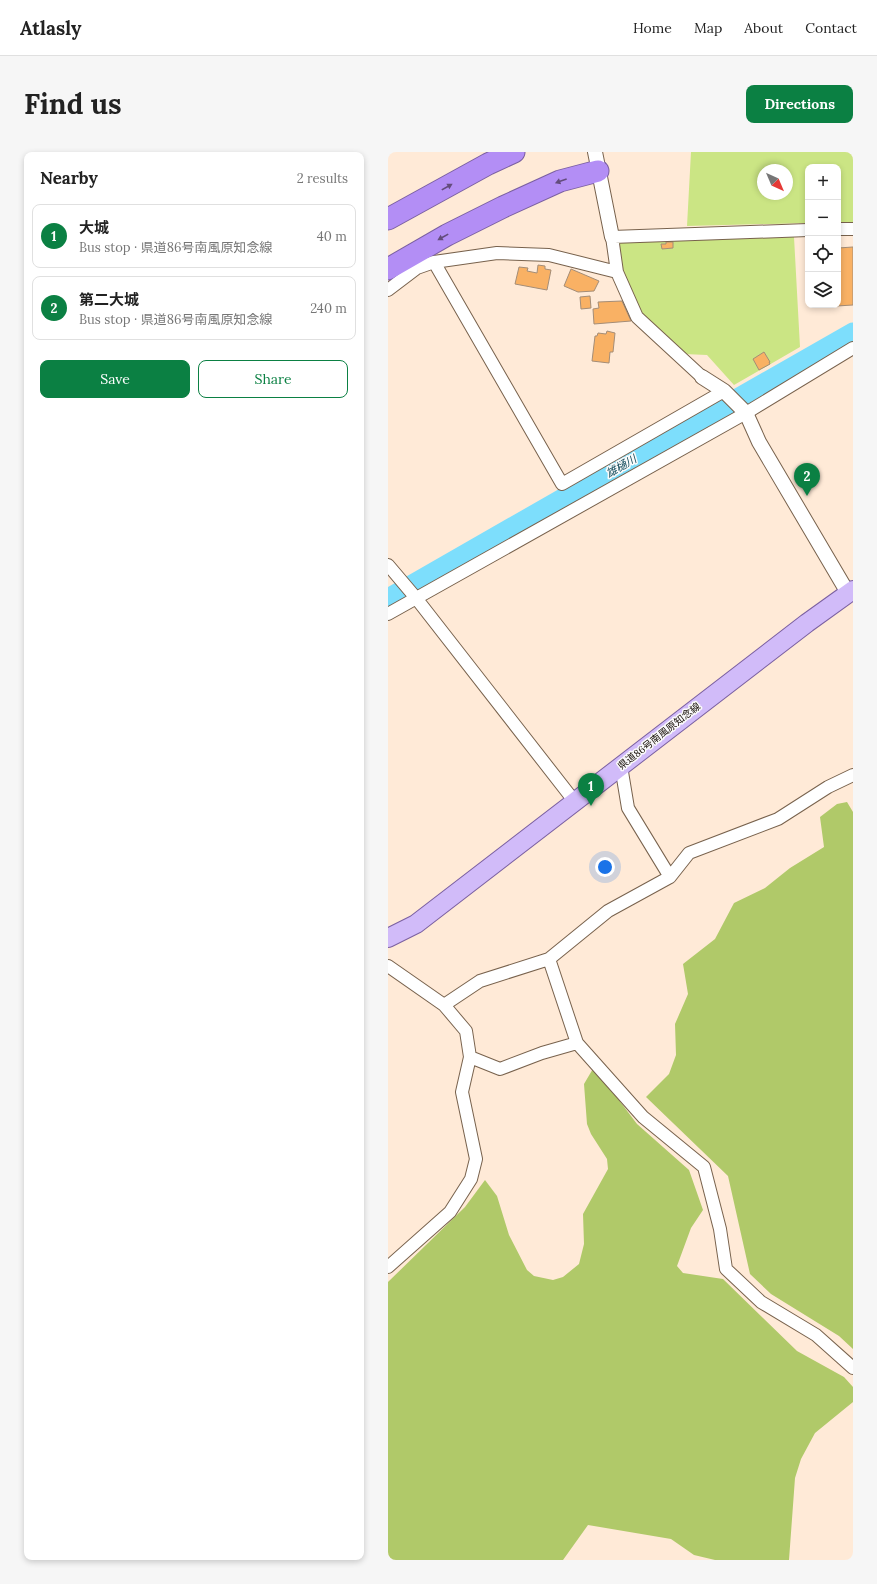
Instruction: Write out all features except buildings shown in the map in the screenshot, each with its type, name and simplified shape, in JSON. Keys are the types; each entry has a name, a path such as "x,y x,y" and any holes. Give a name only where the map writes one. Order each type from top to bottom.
{"highway":[{"path":"388,219 488,164 514,152"},
{"path":"388,268 447,236 560,181 596,161"}],"main road":[{"name":"県道86号南風原知念線","path":"388,938 416,924 807,622 851,591"}],"street":[{"path":"596,161 612,237 617,272 637,317 702,377 725,392 744,410 759,442 851,591"},
{"path":"841,229 853,229"},
{"path":"612,237 805,230"},
{"path":"388,290 417,268 434,262 497,253 549,255 617,272"},
{"path":"434,262 562,484 725,392"},
{"path":"388,614 414,595 853,348"},
{"path":"388,565 414,595 575,802"},
{"path":"621,766 628,808 670,877"},
{"path":"444,1005 480,982 549,959 608,911 670,877 688,853 778,819 828,786 853,775"},
{"path":"549,959 577,1043 643,1117 704,1167 720,1228 726,1270 761,1302 816,1335 853,1368"},
{"path":"388,966 444,1005 466,1031 470,1057 462,1092 476,1159 471,1179 450,1212 388,1267"},
{"path":"470,1057 500,1069 542,1053 577,1043"}],"green space":[{"path":"691,152 853,152 853,222 841,222 841,164 805,164 805,223 687,226"},
{"path":"794,237 800,347 734,385 707,355 684,354 641,314 629,290 619,254 619,242 624,241"},
{"path":"847,802 853,812 853,1349 839,1336 771,1294 750,1274 728,1176 646,1097 669,1074 676,1055 675,1024 688,994 683,964 715,939 734,903 765,888 790,868 824,847 820,817 837,804"},
{"path":"594,1067 637,1124 689,1170 703,1210 691,1228 677,1266 683,1273 723,1279 797,1351 844,1377 853,1387 853,1402 815,1433 801,1459 795,1478 789,1560 715,1560 694,1555 671,1539 588,1525 563,1560 388,1560 388,1282 465,1207 485,1180 497,1196 509,1235 527,1270 534,1276 553,1280 563,1277 579,1264 584,1244 583,1214 608,1169 607,1159 591,1134 587,1124 584,1084"}],"waterway":[{"name":"雄樋川","path":"388,599 853,333"}],"place":[{"name":"第二大城","path":"807,496"},
{"name":"大城","path":"591,806"}]}
